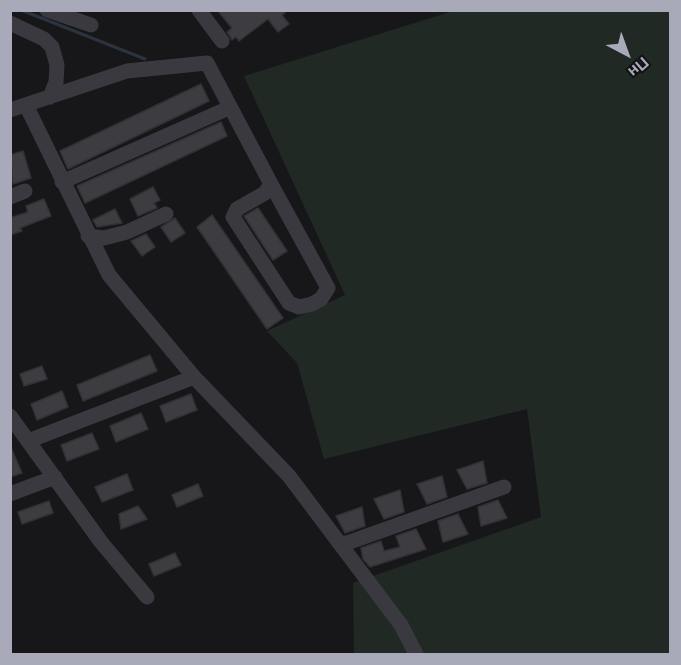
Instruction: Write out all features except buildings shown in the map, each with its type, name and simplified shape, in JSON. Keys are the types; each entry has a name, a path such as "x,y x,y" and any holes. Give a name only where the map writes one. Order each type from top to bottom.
{"street":[{"path":"47,10 91,25"},
{"path":"198,10 222,41"},
{"path":"10,23 44,39 52,47 57,65 50,97"},
{"path":"10,110 127,71 207,63 328,288 321,299 312,304 299,307 289,303 234,217 237,209 265,194 271,184"},
{"path":"26,105 109,275 194,377 289,476 401,625 416,654"},
{"path":"62,182 222,111"},
{"path":"88,236 104,238 116,235 166,214"},
{"path":"28,441 194,377"},
{"path":"10,416 101,542 147,597"},
{"path":"10,494 54,477"},
{"path":"339,543 347,543 504,488"}],"shaded area":[{"path":"453,11 670,11 670,654 354,654 353,583 541,517 527,409 324,459 297,363 267,331 345,295 244,76"}],"waterway":[{"path":"21,10 145,59"}]}
